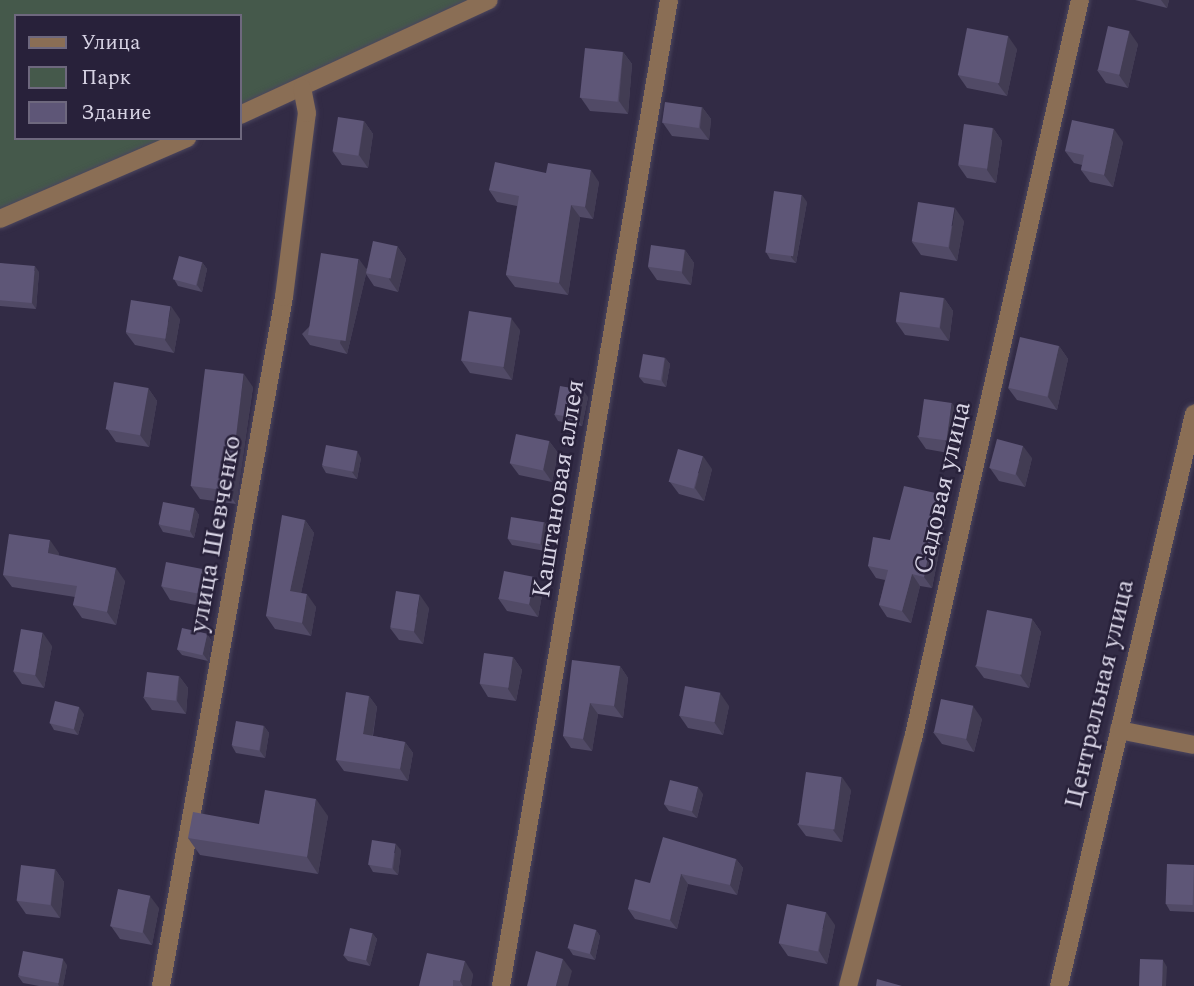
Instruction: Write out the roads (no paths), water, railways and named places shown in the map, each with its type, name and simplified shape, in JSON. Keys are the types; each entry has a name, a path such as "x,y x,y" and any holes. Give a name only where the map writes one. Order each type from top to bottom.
{"street":[{"path":"242,114 489,0"},
{"name":"Каштановая аллея","path":"501,986 669,0"},
{"name":"Садовая улица","path":"848,986 913,739 1080,0"},
{"name":"улица Шевченко","path":"161,986 284,297 307,113 302,88"},
{"path":"0,219 182,140"},
{"name":"Центральная улица","path":"1059,986 1194,414"},
{"path":"1119,730 1194,745"}]}
